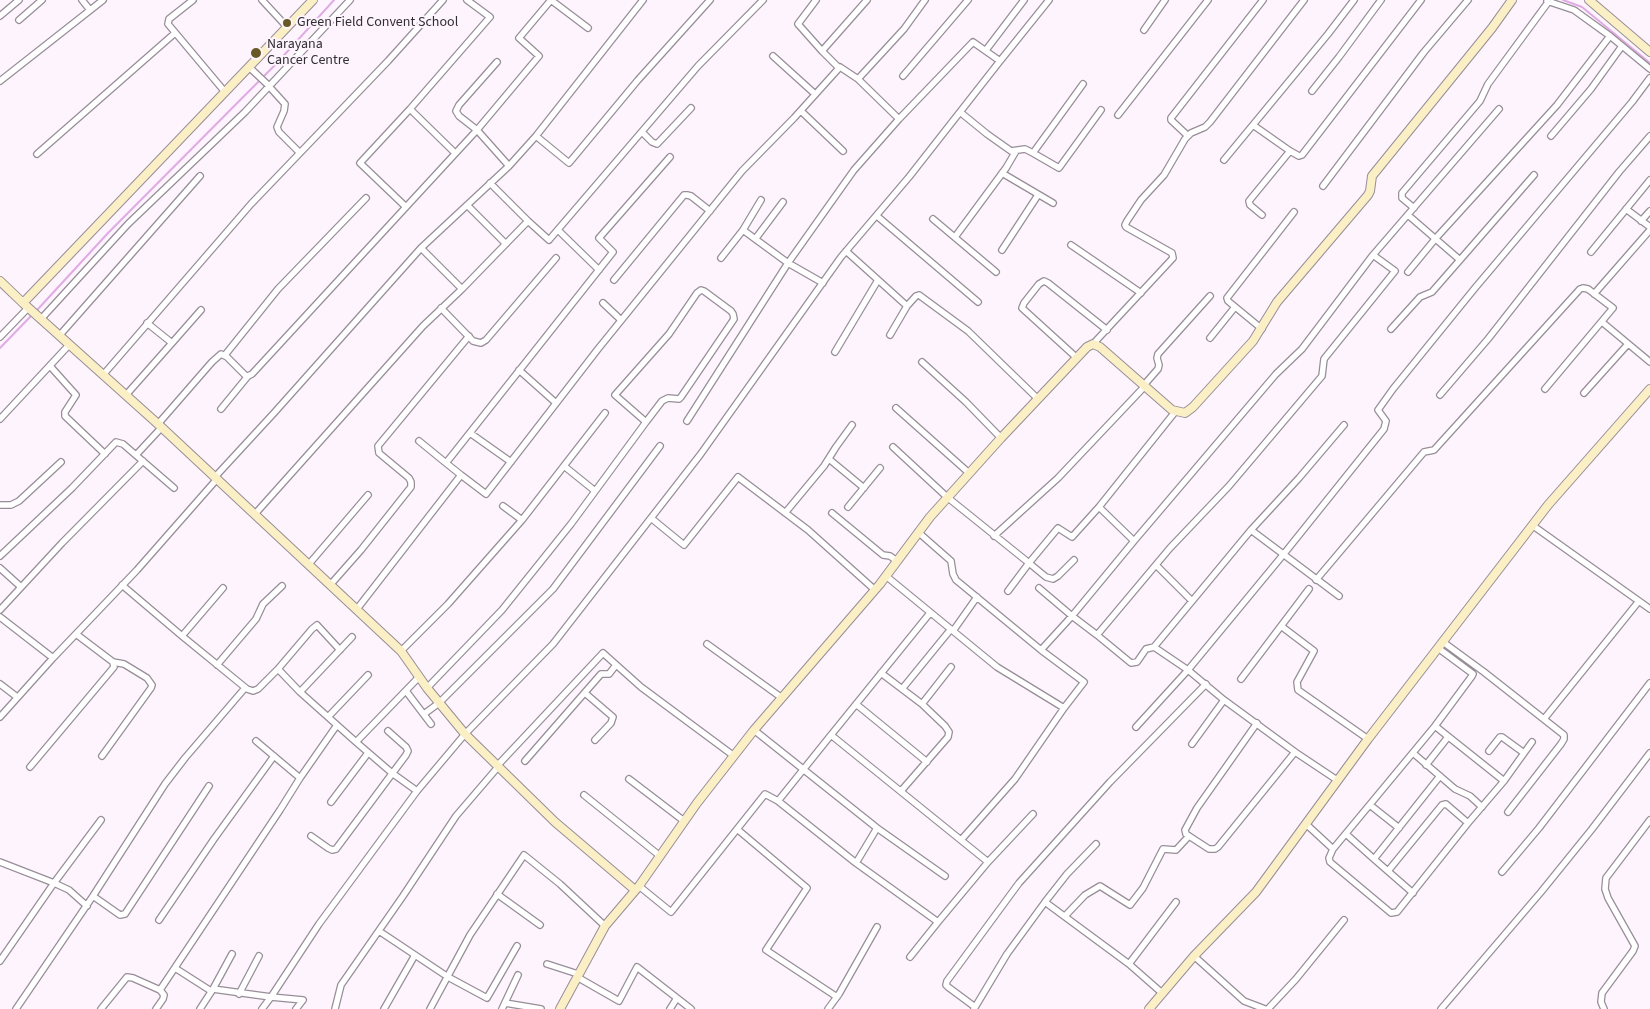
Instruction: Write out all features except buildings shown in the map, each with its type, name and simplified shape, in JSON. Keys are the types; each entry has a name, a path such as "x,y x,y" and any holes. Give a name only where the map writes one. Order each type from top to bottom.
{"street":[{"path":"0,16 19,0"},
{"path":"19,20 42,0"},
{"path":"82,0 90,10"},
{"path":"0,81 103,0"},
{"path":"193,0 168,20 168,24 225,92"},
{"path":"262,0 288,27"},
{"path":"0,337 26,306 313,0"},
{"path":"41,319 128,224 350,0"},
{"path":"103,375 251,204 443,0"},
{"path":"406,206 360,163 490,17 468,0"},
{"path":"221,409 248,376 252,374 477,130 539,56 519,38 551,0 588,28"},
{"path":"0,717 52,658 137,570 216,478 422,248 509,166 536,136 643,0"},
{"path":"536,136 568,163 638,80 710,0"},
{"path":"490,183 550,240 698,66 763,0"},
{"path":"816,0 798,24 839,68 858,79 899,119"},
{"path":"822,50 867,0"},
{"path":"858,79 904,29 925,0"},
{"path":"903,76 968,0"},
{"path":"986,50 1024,0"},
{"path":"262,1009 319,924 417,791 465,734 553,644 700,456 846,251 909,177 1049,0"},
{"path":"1144,30 1165,0"},
{"path":"1118,115 1208,0"},
{"path":"1188,136 1171,120 1172,116 1262,0"},
{"path":"560,1009 605,926 637,888 684,821 754,730 875,590 918,532 947,497 1087,347 1094,344 1174,257 1169,252 1126,227 1126,223 1141,200 1164,175 1188,136 1210,122 1304,0"},
{"path":"1224,160 1354,0"},
{"path":"1312,91 1381,0"},
{"path":"1253,125 1290,152 1298,156 1304,152 1421,0"},
{"path":"1324,186 1424,52 1468,0"},
{"path":"1094,344 1100,347 1168,408 1176,412 1185,413 1192,408 1248,347 1262,329 1277,302 1368,195 1372,176 1492,28 1512,0"},
{"path":"1414,208 1402,198 1402,193 1480,101 1488,84 1547,0 1574,10 1610,36 1650,69"},
{"path":"1590,0 1650,52"},
{"path":"37,154 175,33"},
{"path":"1408,272 1436,238 1557,105 1610,36"},
{"path":"687,421 788,263 854,170 899,119 973,42 1000,60"},
{"path":"1551,136 1587,94 1622,46"},
{"path":"773,56 815,94"},
{"path":"497,62 459,105 456,111 459,116 477,130 509,166"},
{"path":"249,67 283,101 285,106 277,124 277,129 300,153"},
{"path":"419,441 486,494 621,320 742,172 801,111 839,68"},
{"path":"1136,727 1188,670 1384,428 1386,421 1378,410 1392,389 1650,78"},
{"path":"1033,153 1083,84"},
{"path":"642,132 652,142 657,144 691,108"},
{"path":"1040,650 1072,616 1276,374 1302,349 1374,256 1499,108"},
{"path":"410,109 455,153"},
{"path":"960,112 1011,151 1023,149 1059,168 1101,110"},
{"path":"801,111 843,151"},
{"path":"1440,395 1488,339 1613,179 1650,136"},
{"path":"955,237 1016,151"},
{"path":"1262,215 1250,205 1249,201 1290,152"},
{"path":"446,463 613,252 599,238 670,157"},
{"path":"1002,173 1053,203"},
{"path":"1391,330 1420,297 1432,292 1534,175"},
{"path":"59,336 200,176"},
{"path":"1591,252 1650,180"},
{"path":"614,280 684,195 691,196 710,211"},
{"path":"1002,250 1038,195"},
{"path":"136,455 212,362 218,356 224,355 278,290 366,198"},
{"path":"722,258 762,200"},
{"path":"756,238 783,202"},
{"path":"467,205 506,244"},
{"path":"1594,294 1650,228 1626,209"},
{"path":"1641,221 1650,211"},
{"path":"1262,329 1227,300 1294,212"},
{"path":"1408,215 1460,260"},
{"path":"877,216 978,302"},
{"path":"933,219 996,272"},
{"path":"255,514 423,326 528,221"},
{"path":"558,230 599,270"},
{"path":"743,230 788,263 823,283"},
{"path":"1071,245 1141,293"},
{"path":"422,248 462,289"},
{"path":"846,251 907,306"},
{"path":"1097,634 1170,548 1229,486 1322,376 1324,359 1395,271 1374,256"},
{"path":"441,308 476,342 484,342 556,258"},
{"path":"835,352 878,280"},
{"path":"0,281 160,425 401,651 419,678 465,734 556,822 637,888 671,912 765,794 778,801 856,863 938,922"},
{"path":"1077,358 1022,308 1039,284 1044,281 1048,283 1107,330"},
{"path":"1316,580 1424,452 1434,450 1580,290 1585,288 1613,308 1545,389"},
{"path":"427,688 502,610 571,524 665,399 678,399 681,397 734,319 731,311 704,291 701,290 697,293 669,334 615,395 646,422"},
{"path":"890,335 907,306 919,295 968,331 1038,400"},
{"path":"994,536 1058,478 1144,386 1158,368 1158,354 1210,296"},
{"path":"603,303 621,320"},
{"path":"1210,338 1236,307"},
{"path":"126,395 201,310"},
{"path":"1602,322 1650,362"},
{"path":"147,323 172,343"},
{"path":"330,584 361,550 411,487 409,478 379,453 378,446 469,336"},
{"path":"1584,392 1628,344"},
{"path":"0,419 69,345"},
{"path":"224,355 248,376"},
{"path":"922,362 966,402 1001,438"},
{"path":"50,366 76,395 65,412 65,416 105,454"},
{"path":"519,370 556,403"},
{"path":"1149,1009 1194,956 1256,892 1337,780 1548,504 1650,388"},
{"path":"896,408 969,473"},
{"path":"1008,591 1058,528 1072,537 1176,412"},
{"path":"401,651 448,604 522,520 605,413"},
{"path":"785,513 829,459 852,424"},
{"path":"1039,588 1131,663 1137,662 1146,649 1154,647 1251,530 1299,478 1344,424"},
{"path":"470,433 511,462"},
{"path":"0,556 72,488 118,441 174,488"},
{"path":"424,714 439,703 553,589 660,446"},
{"path":"893,447 947,497 1046,577 1053,579 1058,576 1074,560"},
{"path":"829,459 864,488"},
{"path":"0,610 143,461"},
{"path":"0,505 19,501 61,462"},
{"path":"564,466 595,491"},
{"path":"848,507 880,468"},
{"path":"357,609 460,475"},
{"path":"651,518 684,545 738,477 808,530 875,590"},
{"path":"309,564 368,495"},
{"path":"503,506 522,520"},
{"path":"1099,506 1134,541"},
{"path":"832,512 883,555 891,557 897,562"},
{"path":"1532,525 1650,609"},
{"path":"1251,530 1339,596"},
{"path":"918,532 949,558 954,577 1040,650 1084,682 1015,779 961,840"},
{"path":"1156,565 1192,601"},
{"path":"0,568 21,587"},
{"path":"886,576 997,667 1064,708"},
{"path":"122,585 245,688 250,690 256,691 316,626 320,627 340,650"},
{"path":"217,665 256,619 263,604 282,586"},
{"path":"182,636 223,588"},
{"path":"1241,679 1309,589"},
{"path":"902,688 952,630 977,597"},
{"path":"1544,719 1639,601"},
{"path":"778,801 930,612"},
{"path":"0,617 52,658"},
{"path":"1281,626 1314,651 1296,682 1298,690 1368,739"},
{"path":"76,634 113,662 124,664 147,678 152,684 102,756"},
{"path":"300,692 352,637"},
{"path":"708,644 782,698"},
{"path":"1440,645 1562,733 1564,739 1508,812"},
{"path":"1440,645 1473,674 1435,726 1333,849 1328,858 1330,862 1392,913 1397,912 1504,781 1532,742"},
{"path":"1154,647 1188,670 1224,700 1337,780"},
{"path":"336,1009 341,986 456,816 498,767 603,653 641,687 734,756"},
{"path":"30,766 113,669 113,662"},
{"path":"525,761 601,674 609,674 616,665"},
{"path":"922,704 951,667"},
{"path":"278,668 300,692 368,753 417,791"},
{"path":"881,673 922,704 949,732 948,737 901,792"},
{"path":"328,717 368,675"},
{"path":"356,742 419,678"},
{"path":"1502,872 1539,828 1650,682"},
{"path":"0,684 17,696"},
{"path":"1096,844 1067,874 1046,902 1008,954 974,1008 946,985 1019,882 1110,782 1206,684"},
{"path":"16,1009 90,901 165,784 245,688"},
{"path":"406,691 430,724"},
{"path":"585,693 612,718 611,724 595,740"},
{"path":"1192,744 1224,700"},
{"path":"856,704 927,762"},
{"path":"1258,723 1198,808 1185,830 1189,836 1209,849 1218,847 1296,752"},
{"path":"160,990 300,778 338,725"},
{"path":"1435,726 1504,781"},
{"path":"754,730 877,828 945,876"},
{"path":"311,836 330,850 336,849 406,755 408,749 388,731"},
{"path":"831,735 988,862"},
{"path":"1426,765 1448,737"},
{"path":"1489,751 1502,737 1524,753"},
{"path":"256,741 300,778"},
{"path":"331,802 368,753"},
{"path":"1412,753 1455,789 1470,796 1482,807"},
{"path":"1441,1009 1541,892 1650,753"},
{"path":"159,920 274,756"},
{"path":"1374,859 1440,776"},
{"path":"629,778 684,821"},
{"path":"0,862 54,883 120,914 124,914 209,786"},
{"path":"584,794 660,856"},
{"path":"1388,871 1442,805 1446,804 1468,823"},
{"path":"1370,805 1399,828"},
{"path":"910,957 988,862 1033,814"},
{"path":"0,961 54,883 102,820"},
{"path":"1604,1009 1601,1002 1602,993 1635,946 1608,898 1605,889 1606,878 1650,820"},
{"path":"1306,824 1333,849"},
{"path":"856,863 877,828"},
{"path":"737,830 807,888 766,950 837,997"},
{"path":"1346,834 1413,893"},
{"path":"1064,916 1092,889 1100,886 1130,905 1143,888 1163,849 1176,850 1189,836"},
{"path":"430,1009 470,935 524,855 560,884 605,926"},
{"path":"498,894 540,925"},
{"path":"1046,902 1129,964 1162,993"},
{"path":"1129,964 1176,902"},
{"path":"1194,956 1244,1000 1266,1009 1296,979 1344,920"},
{"path":"828,1009 837,997 877,927"},
{"path":"379,931 448,977 487,998 517,946"},
{"path":"200,1009 232,954"},
{"path":"384,1009 415,955"},
{"path":"239,994 259,956"},
{"path":"547,964 578,975 619,1001 637,967 690,1009"},
{"path":"175,968 212,990 302,1000 296,1009"},
{"path":"518,975 503,1006 541,1009"},
{"path":"101,1009 127,976 160,990 164,995 156,1009"},
{"path":"670,1009 678,998"}],"waterway":[{"path":"38,309 108,233 277,63 334,0"},
{"path":"1563,0 1582,7 1650,63"},
{"path":"0,348 31,316"}],"place":[{"name":"Green Field Convent School","path":"287,23"},
{"name":"Narayana Cancer Centre","path":"256,53"}]}
